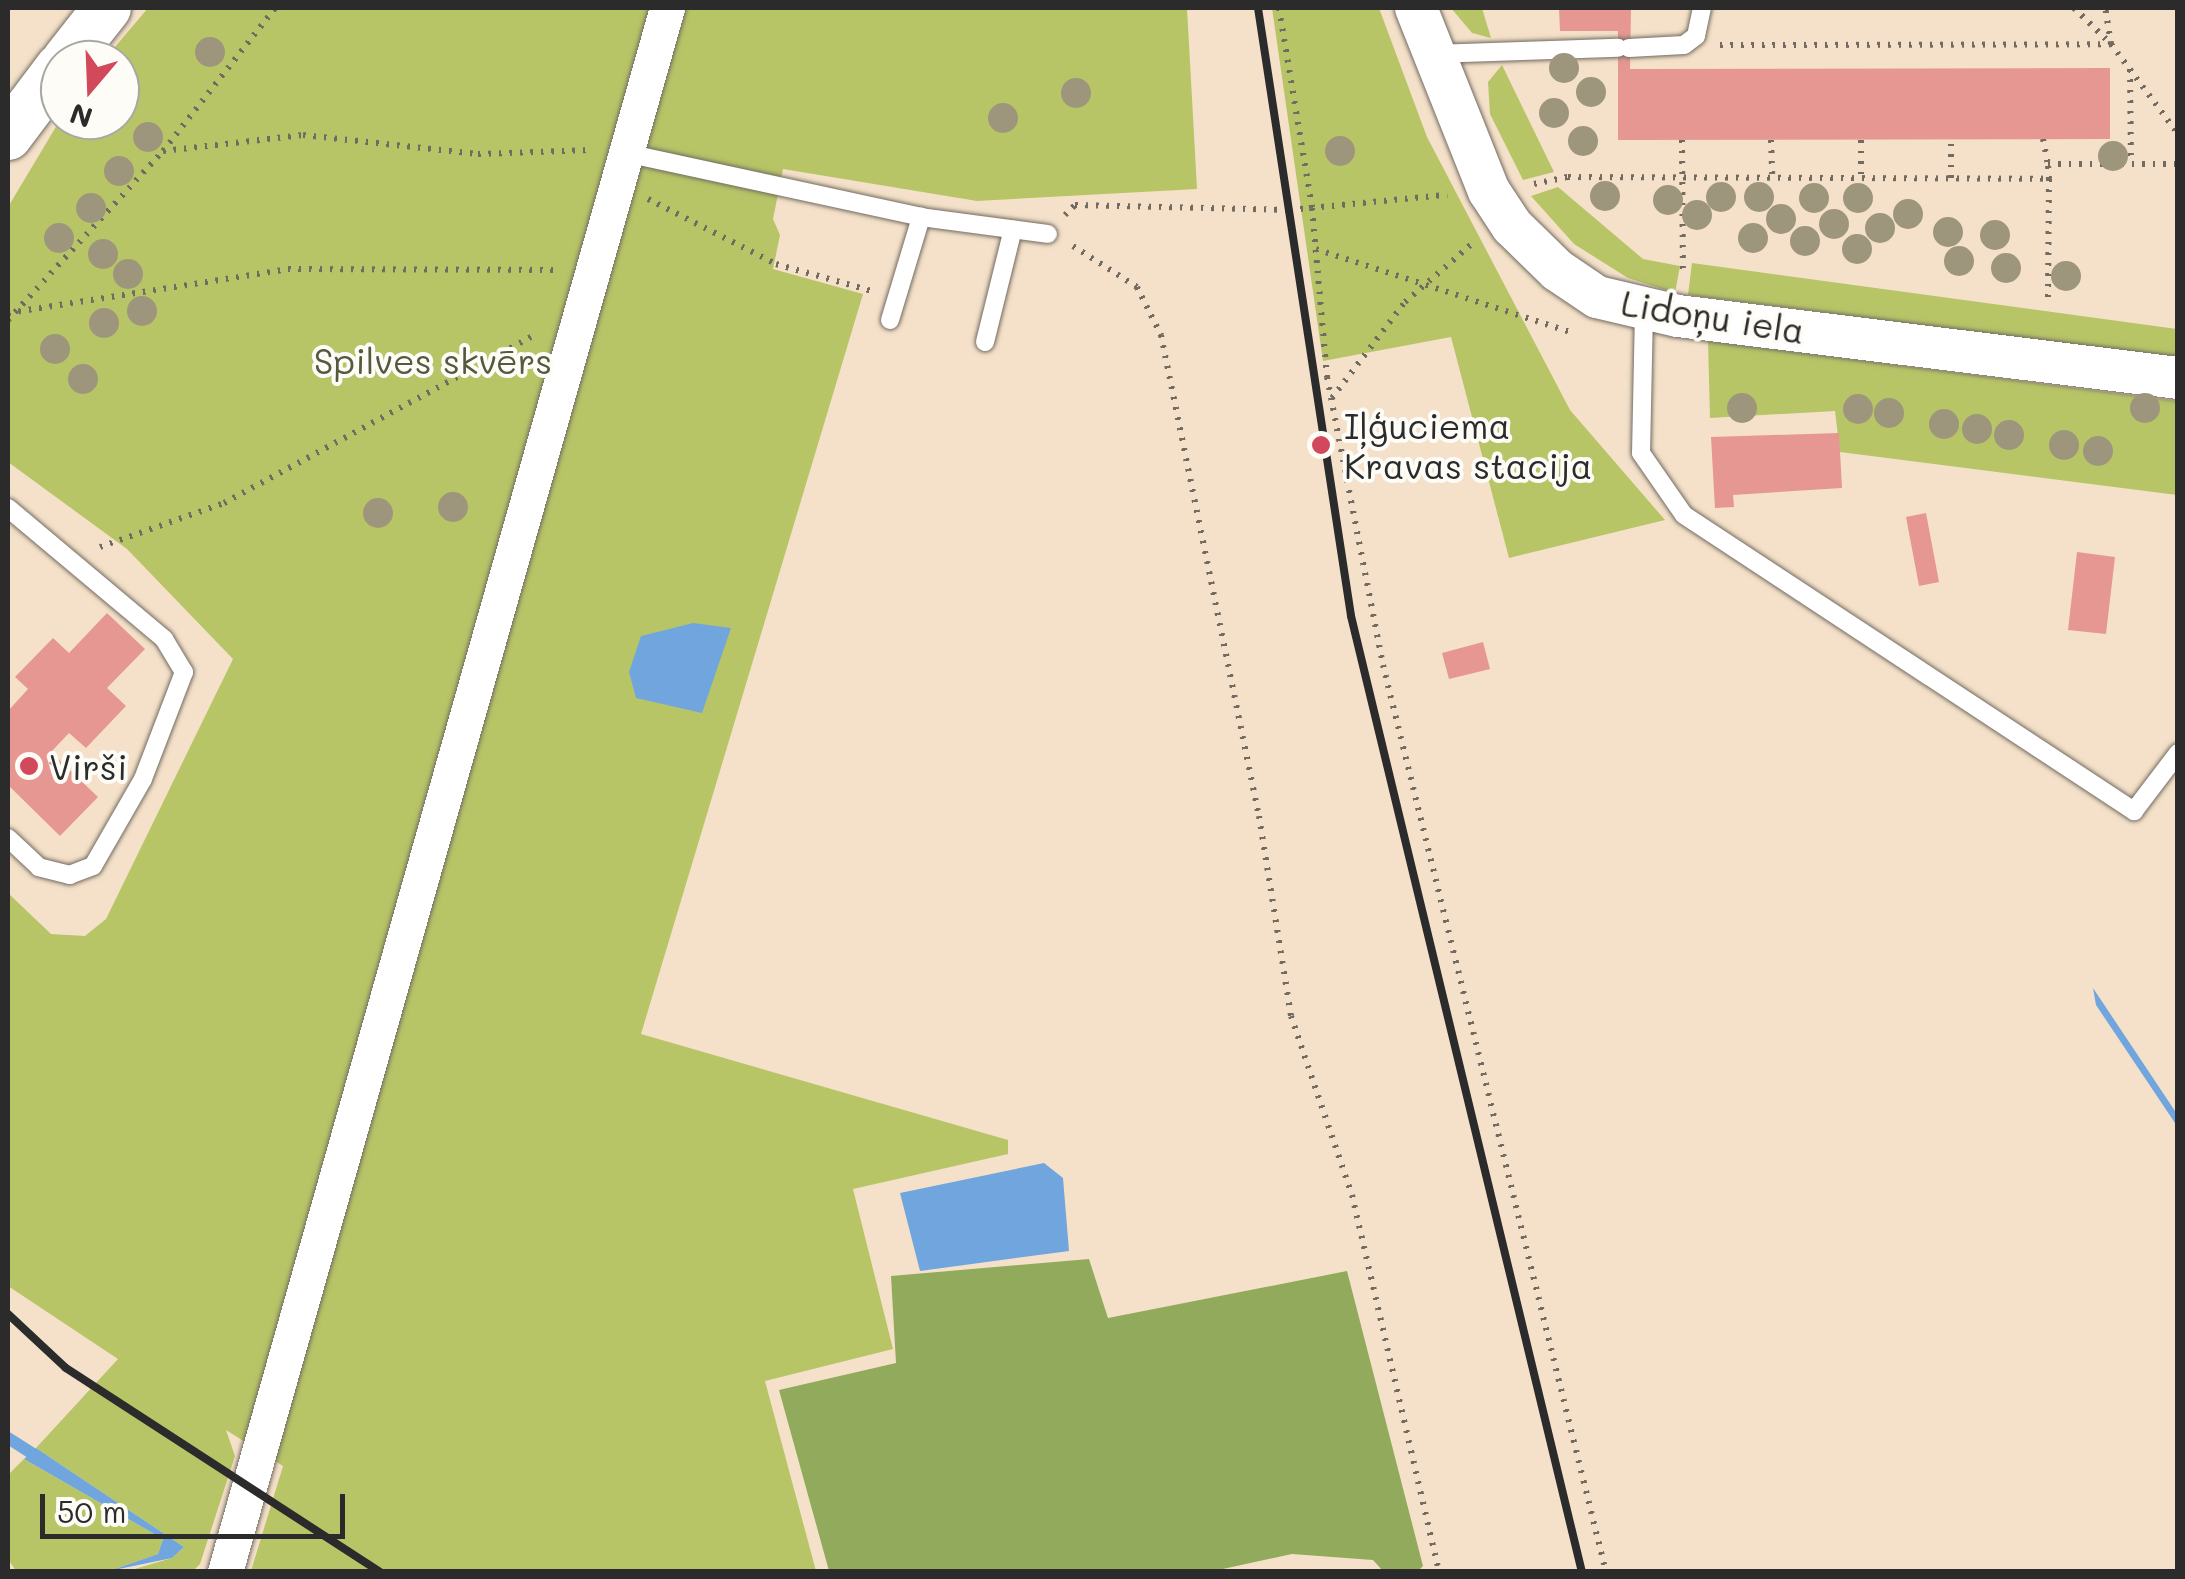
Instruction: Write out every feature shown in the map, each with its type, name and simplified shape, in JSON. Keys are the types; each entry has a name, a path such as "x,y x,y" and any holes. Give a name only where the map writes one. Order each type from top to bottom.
{"main road":[{"path":"82,40 107,8"},
{"path":"8,136 40,94"}],"street":[{"path":"225,1572 668,8"},
{"name":"Lidoņu iela","path":"1416,8 1430,55 1497,204 1557,270 1598,297 1644,311 2178,378"}],"lane":[{"path":"1430,55 1684,45 1696,36 1702,8"},
{"path":"626,154 921,217 1048,234"},
{"path":"890,320 921,217"},
{"path":"985,342 1013,229"},
{"path":"1644,311 1641,453 1684,515 2134,811 2178,752"},
{"path":"8,508 164,638 184,672 143,779 93,866 70,875 39,867 8,838"}],"path":[{"path":"10,315 163,151 276,8"},
{"path":"1279,8 1312,208 1332,398 1383,666 1606,1572"},
{"path":"2074,8 2112,44 2178,134"},
{"path":"2105,8 2112,44"},
{"path":"1684,45 2112,44"},
{"path":"2130,67 2131,163"},
{"path":"163,151 303,135 478,154 586,150"},
{"path":"1951,139 1951,178"},
{"path":"2043,139 2049,179 2048,302"},
{"path":"1682,140 1686,254"},
{"path":"1772,140 1772,177"},
{"path":"1861,140 1861,178"},
{"path":"2048,164 2178,164"},
{"path":"1439,1572 1352,1196 1291,1016 1259,816 1160,336 1137,287 1048,234 1075,204 1312,208 1497,204 1568,178 2049,179"},
{"path":"615,192 644,197 776,264 897,298"},
{"path":"1332,398 1340,379 1497,204"},
{"path":"1315,248 1574,332"},
{"path":"10,315 288,269 553,270 596,263"},
{"path":"69,558 224,504 583,311"}],"green space":[{"name":"Spilves skvērs","path":"148,8 1187,8 1197,189 977,201 783,169 773,219 780,235 773,269 863,294 641,1034 1008,1140 1008,1154 853,1189 893,1349 765,1381 816,1571 251,1571 283,1466 226,1430 235,1456 200,1564 193,1571 128,1571 172,1558 184,1547 36,1448 118,1359 8,1286 8,893 51,934 85,936 106,919 233,659 127,549 8,462 8,207 48,140 140,140 140,40 121,40"},
{"path":"1272,8 1379,8 1427,137 1570,410 1665,520 1509,558 1451,337 1323,361"},
{"path":"1451,8 1482,8 1491,38 1472,33"},
{"path":"1502,65 1554,172 1523,180 1490,114 1488,82"},
{"path":"1558,187 1643,259 1680,266 1675,293 1628,278 1574,244 1531,196"},
{"path":"1692,263 2177,329 2177,358 1688,295"},
{"path":"1708,341 2177,401 2177,495 1840,452 1835,411 1710,418"},
{"path":"1089,1259 1108,1318 1347,1271 1423,1566 1418,1571 1383,1571 1373,1560 1292,1554 1209,1572 829,1571 779,1390 896,1363 891,1276"},
{"path":"24,1459 163,1539 158,1554 109,1571 16,1571 8,1559 8,1475"}],"water":[{"path":"693,623 731,628 702,713 636,698 629,672 641,636"},
{"path":"2093,988 2177,1114 2177,1126 2096,1005"},
{"path":"1044,1163 1063,1178 1069,1251 920,1271 900,1193"},
{"path":"36,1448 184,1547 172,1558 109,1571 158,1554 163,1539 24,1459"}],"building":[{"path":"1559,8 1631,8 1630,69 2110,68 2110,139 1618,140 1618,31 1560,31"},
{"path":"1839,433 1842,488 1733,495 1734,507 1715,508 1711,437"},
{"path":"1926,513 1939,582 1919,586 1906,517"},
{"path":"2077,552 2115,557 2106,634 2068,630"},
{"path":"107,613 145,649 107,688 126,706 86,748 69,733 51,752 98,797 60,836 8,785 8,711 28,689 15,677 53,638 69,653"},
{"path":"1483,642 1490,669 1449,679 1442,653"}],"waterway":[{"path":"8,1438 44,1461"}],"railway":[{"path":"1258,8 1351,616 1582,1572"},
{"path":"8,1314 66,1368 380,1572"}],"place":[{"name":"Iļģuciema Kravas stacija","path":"1321,445"},
{"name":"Virši","path":"29,766"}]}
